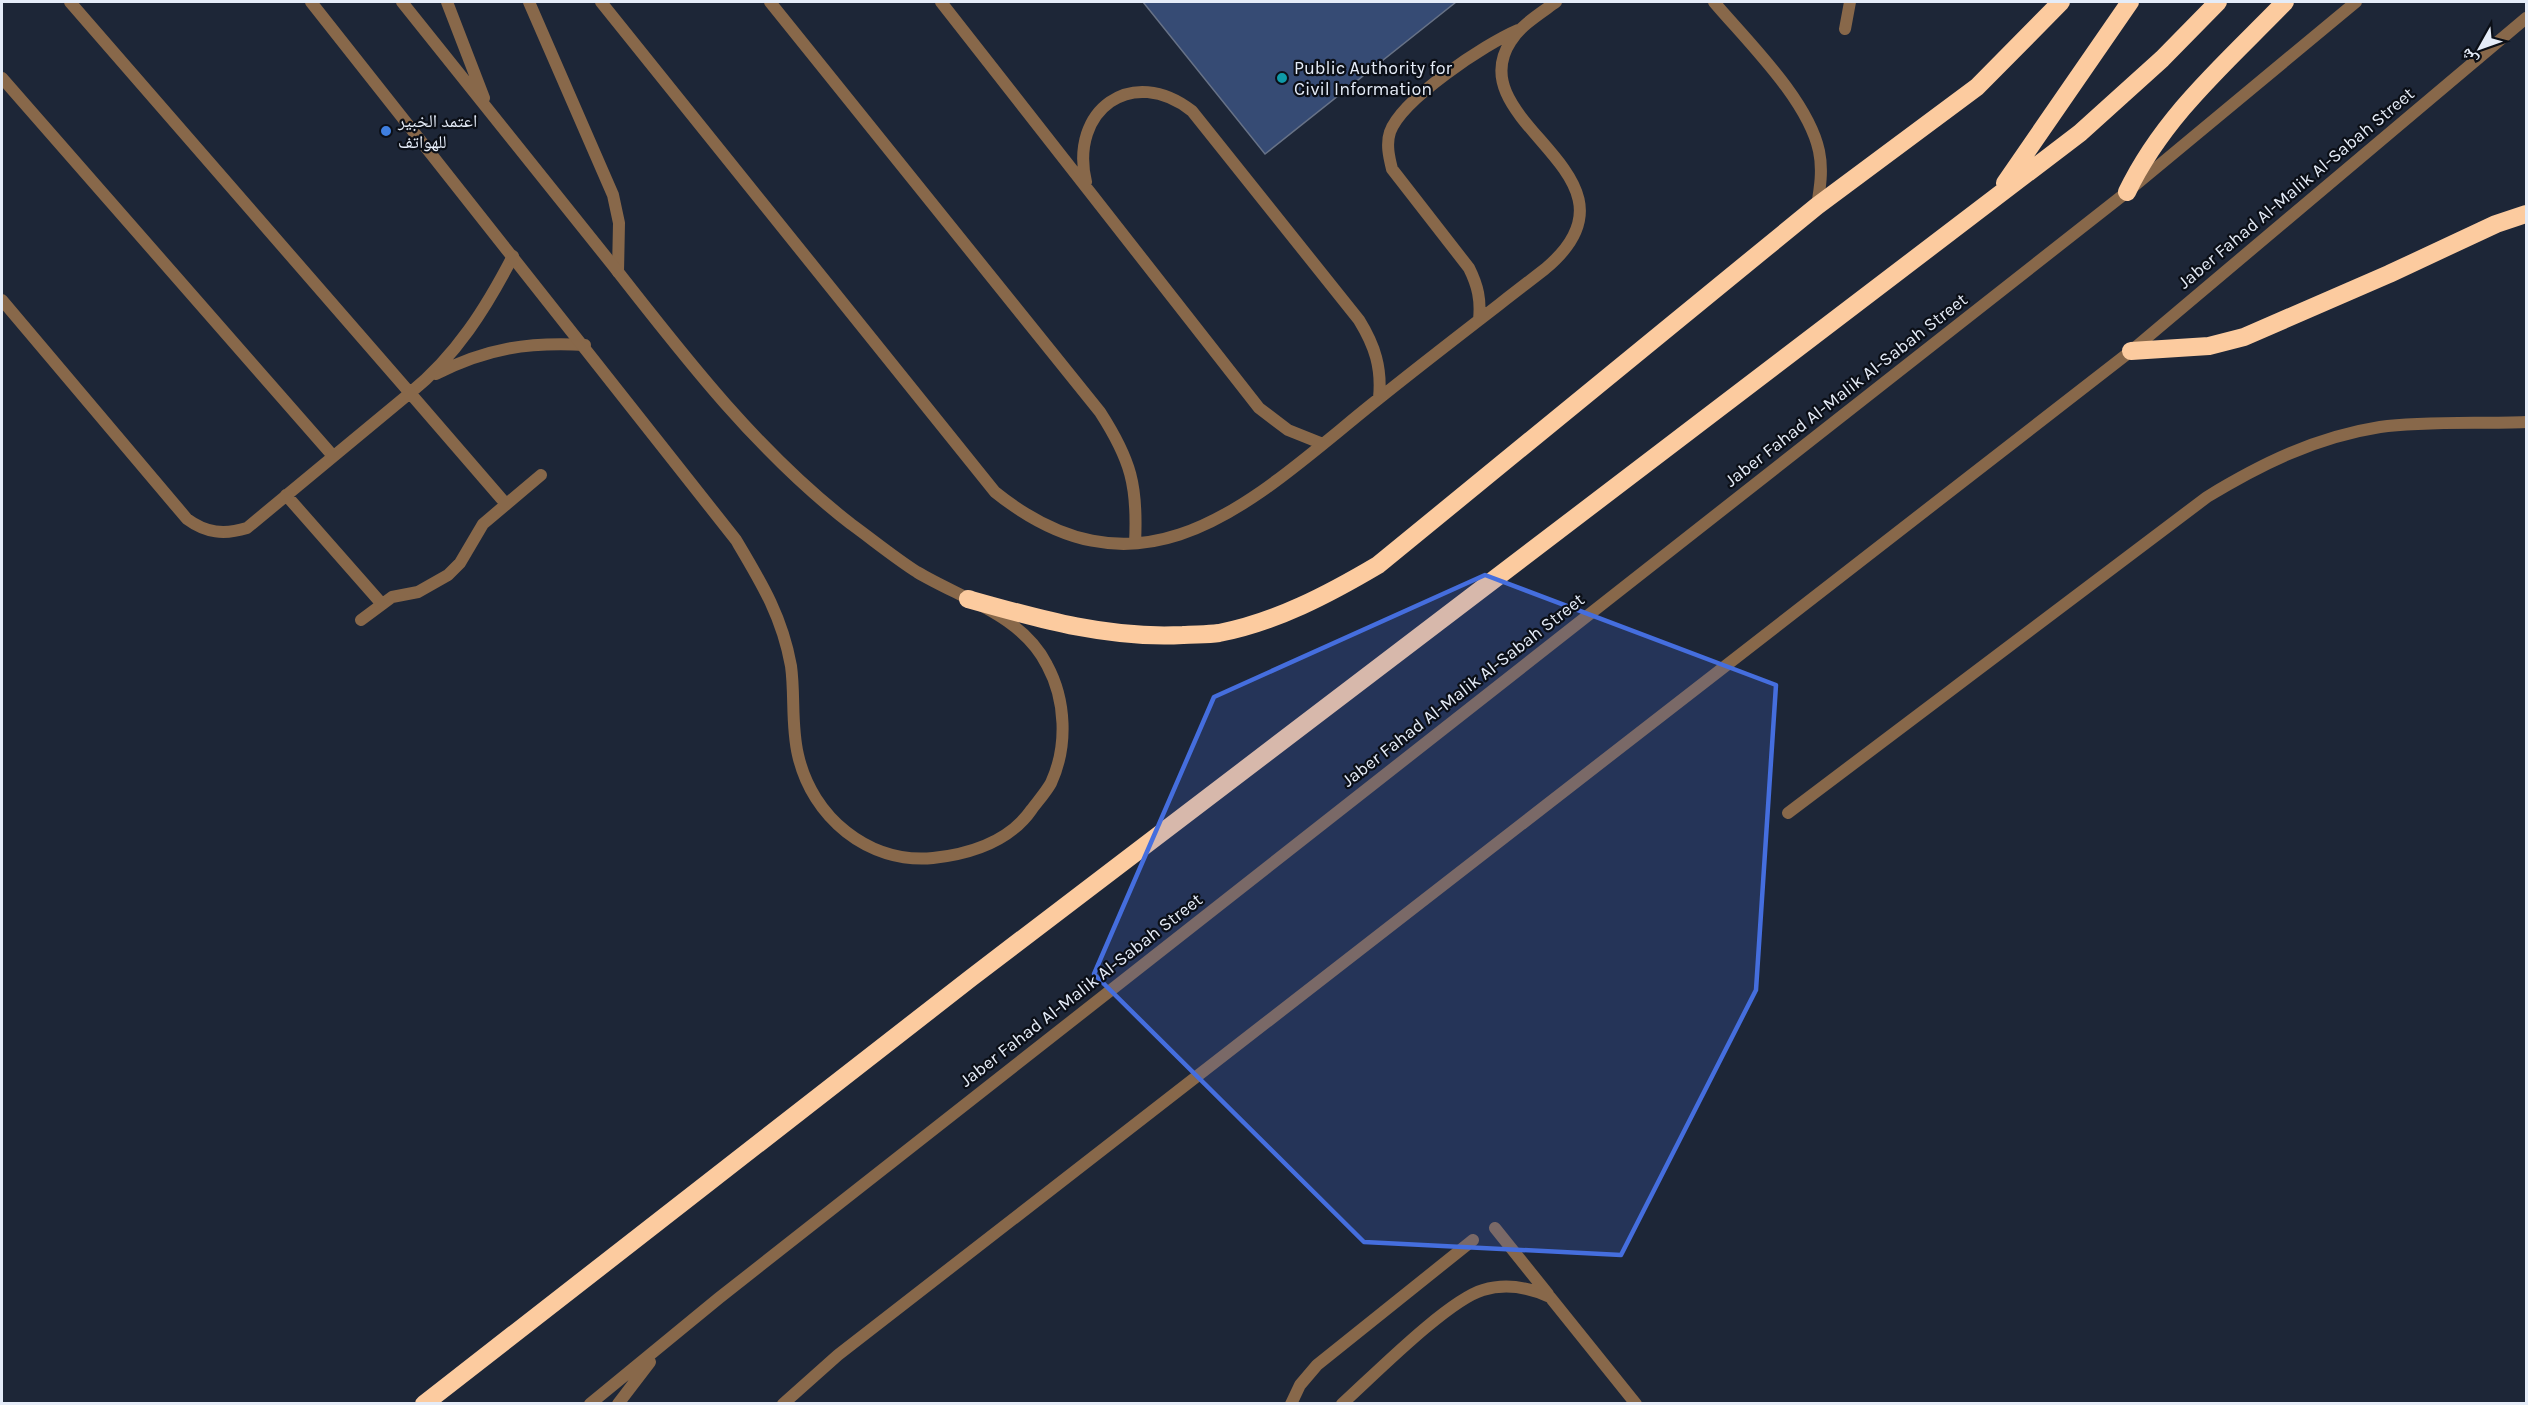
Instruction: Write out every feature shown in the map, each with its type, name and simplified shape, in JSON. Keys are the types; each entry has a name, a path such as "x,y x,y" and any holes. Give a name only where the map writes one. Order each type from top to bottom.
{"highway":[{"path":"968,599 1043,620 1102,632 1159,636 1218,633 1274,616 1328,595 1377,565 1817,206 1977,87 2061,2"},
{"path":"1996,195 2130,2"},
{"path":"424,1404 971,978 2080,133 2162,59 2218,2"},
{"path":"2127,192 2141,162 2166,126 2285,2"},
{"path":"2131,351 2209,346 2244,336 2390,274 2496,224 2526,214"}],"street":[{"path":"70,2 506,504"},
{"path":"311,2 585,345 736,540 776,609 791,666 797,754 811,793 837,825 870,848 910,860 956,855 995,841 1027,816 1051,783 1062,743 1061,703 1047,664 1022,631 917,572 850,523 802,483 765,447 661,328 402,2"},
{"path":"447,2 487,107"},
{"path":"529,2 613,195 619,223 618,272"},
{"path":"601,2 995,492 1019,511 1045,526 1104,542 1135,543 1170,538 1204,527 1263,492 1560,256 1572,242 1578,226 1580,208 1576,190 1568,174 1505,93 1501,76 1503,57 1511,40 1556,2"},
{"path":"770,2 1100,412 1119,441 1132,474 1137,509 1135,543"},
{"path":"941,2 1259,408 1288,430 1323,444"},
{"path":"1714,2 1797,103 1811,126 1820,152 1822,179 1817,206"},
{"path":"1845,30 1850,2"},
{"name":"Jaber Fahad Al-Malik Al-Sabah Street","path":"590,1404 756,1268 2127,192 2356,2"},
{"name":"Jaber Fahad Al-Malik Al-Sabah Street","path":"783,1404 838,1355 2131,351 2526,18"},
{"path":"1479,320 1480,306 1475,280 1469,268 1392,169 1388,152 1389,135 1396,119 1455,68 1491,43 1524,27"},
{"path":"2,78 333,456"},
{"path":"1087,188 1082,148 1086,131 1108,103 1125,94 1143,91 1160,93 1178,100 1192,111 1359,320 1368,334 1379,365 1379,398"},
{"path":"2,300 187,519 197,526 222,533 247,528 430,377 477,321 513,256"},
{"path":"430,377 465,359 504,348 544,343 585,345"},
{"path":"1788,813 2207,497 2247,472 2290,452 2335,436 2382,427 2526,422"},
{"path":"361,620 381,603 393,597 434,585 448,575 460,563 479,530 541,475"},
{"path":"286,495 381,603"},
{"path":"1495,1228 1636,1404"},
{"path":"1291,1404 1300,1385 1317,1365 1473,1240"},
{"path":"1342,1404 1463,1298 1500,1286 1534,1290 1550,1297"},
{"path":"618,1404 661,1347"}],"highlighted area":[{"path":"1485,575 1776,685 1756,990 1621,1255 1364,1242 1094,974 1214,697"}],"building":[{"name":"Public Authority for Civil Information","path":"1143,2 1456,2 1265,154"}],"place":[{"name":"Public Authority for Civil Information","path":"1282,78"},
{"name":"اعتمد الخبير للهواتف","path":"386,131"}]}
